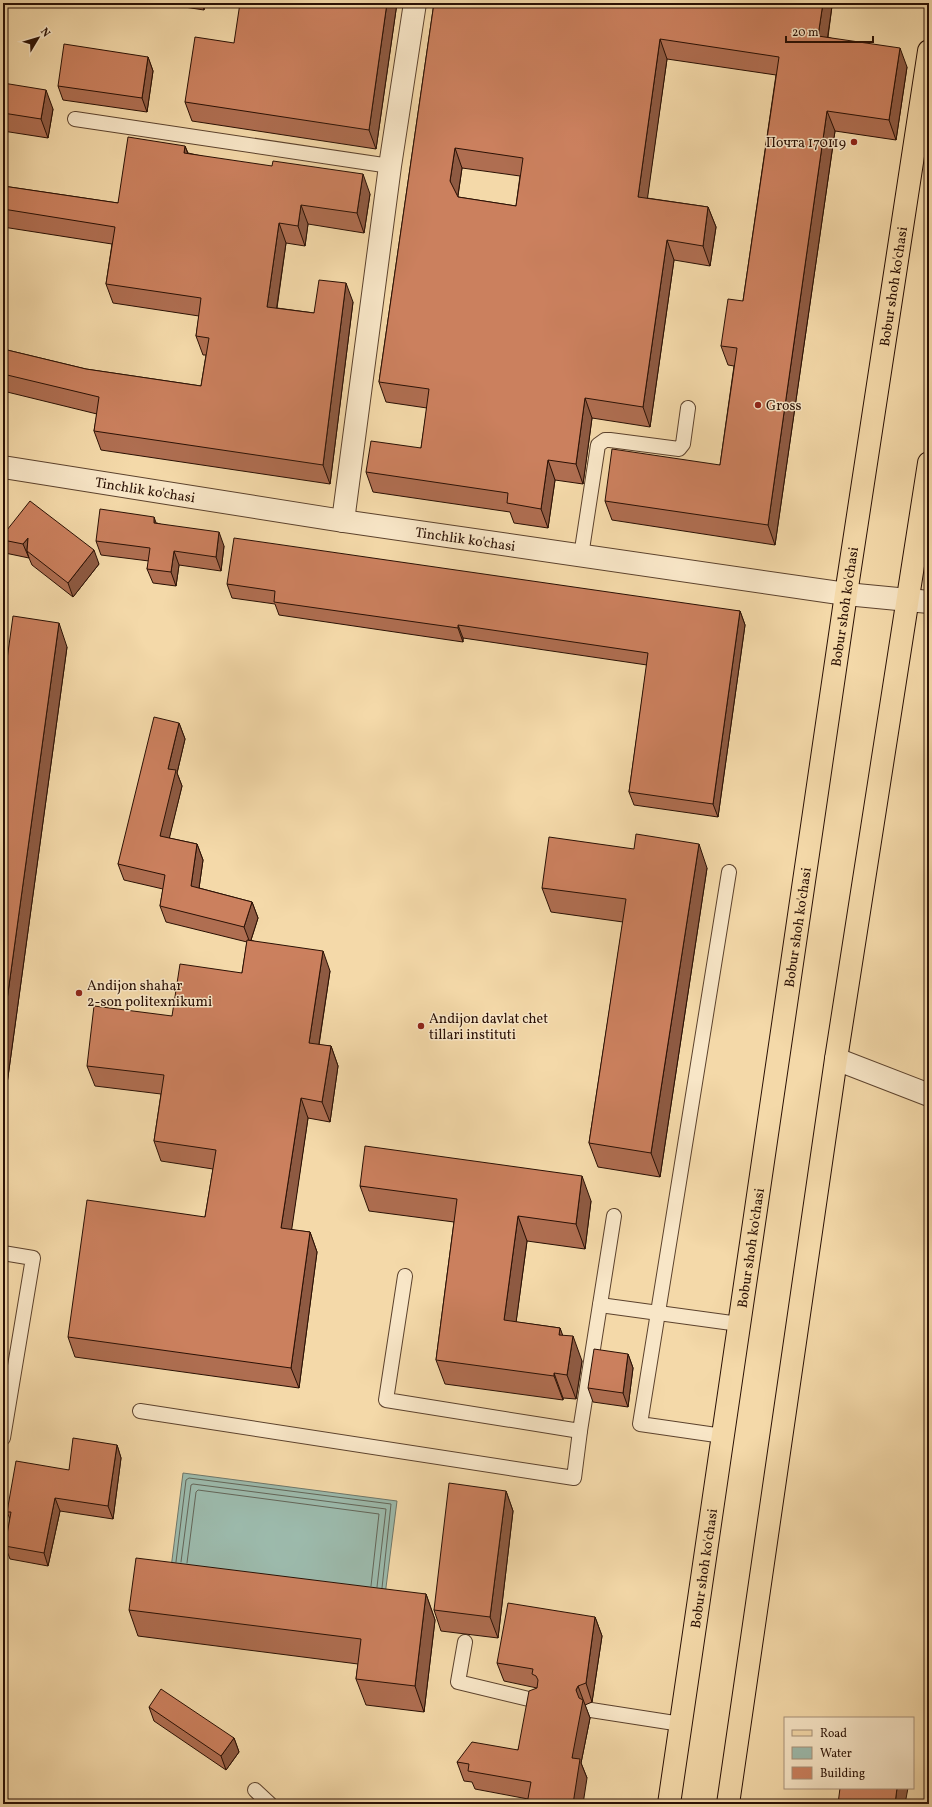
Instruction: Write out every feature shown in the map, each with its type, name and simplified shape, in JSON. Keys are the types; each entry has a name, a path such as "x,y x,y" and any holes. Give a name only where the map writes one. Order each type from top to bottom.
{"main road":[{"name":"Bobur shoh ko'chasi","path":"669,1804 846,594 929,51"},
{"path":"728,1804 836,1058 919,600 929,463"}],"street":[{"path":"343,521 390,166 416,3"},
{"name":"Tinchlik ko'chasi","path":"3,467 343,521 581,556 846,594 919,600"},
{"path":"836,1058 929,1096"}],"lane":[{"path":"76,119 390,166"},
{"path":"581,556 598,445 605,440 610,440 678,449 683,444 688,408"},
{"path":"723,1436 640,1424 729,872"},
{"path":"140,1411 574,1478 614,1216"},
{"path":"3,1253 33,1258 3,1438"},
{"path":"405,1276 386,1400 580,1431"},
{"path":"600,1305 739,1324"},
{"path":"464,1642 458,1682 537,1700"},
{"path":"591,1710 681,1724"},
{"path":"255,1790 270,1804"}],"water":[{"path":"183,1473 397,1501 383,1611 169,1584"}],"building":[{"path":"240,3 387,3 369,130 185,102 195,37 234,43"},
{"path":"434,3 823,3 818,36 900,48 889,120 827,111 768,525 605,501 612,449 720,465 737,348 721,346 728,299 743,301 779,57 660,39 638,197 708,207 703,246 667,240 643,407 585,398 576,464 548,460 541,509 507,503 508,493 366,472 371,441 421,448 429,389 379,382","holes":["455,148 523,158 516,206 458,197 450,181"]},
{"path":"64,44 148,57 142,98 58,86"},
{"path":"3,83 46,90 41,119 3,113"},
{"path":"128,137 185,146 184,153 272,166 273,161 363,174 357,213 301,205 298,226 279,223 267,307 314,313 319,280 346,283 323,465 94,431 99,397 3,374 3,349 86,369 201,386 209,338 196,336 201,298 106,284 115,227 3,209 3,186 118,203"},
{"path":"30,501 94,550 68,583 27,551 28,538 23,544 3,540 3,535"},
{"path":"100,509 154,517 154,523 219,532 216,557 174,551 171,572 147,569 150,548 96,541"},
{"path":"234,538 740,611 713,804 629,792 648,653 458,625 458,628 274,602 275,591 227,584"},
{"path":"13,616 59,623 3,1029 3,666 6,667"},
{"path":"154,717 179,723 168,769 176,770 160,836 197,844 191,886 252,902 244,927 160,906 165,875 118,864"},
{"path":"636,834 699,844 651,1153 589,1143 626,899 542,888 549,837 634,849"},
{"path":"247,940 323,951 309,1043 331,1046 322,1102 301,1098 281,1228 310,1232 291,1368 68,1337 87,1200 205,1217 216,1150 154,1141 164,1075 87,1066 94,1006 172,1016 180,964 242,973"},
{"path":"365,1146 582,1176 576,1224 518,1216 504,1320 560,1328 559,1335 573,1336 567,1375 554,1373 554,1376 436,1360 457,1199 360,1186"},
{"path":"594,1349 628,1354 623,1393 588,1388"},
{"path":"73,1438 117,1445 108,1506 55,1498 44,1553 5,1546 11,1512 7,1512 16,1461 69,1470"},
{"path":"929,1448 929,1470 928,1451"},
{"path":"449,1483 506,1491 490,1617 434,1610"},
{"path":"136,1558 426,1594 415,1686 356,1679 361,1639 129,1610"},
{"path":"508,1603 595,1617 586,1683 578,1686 576,1690 579,1698 583,1700 572,1758 580,1759 573,1804 527,1804 531,1782 468,1771 469,1764 457,1762 472,1742 518,1750 529,1691 537,1688 538,1680 536,1676 532,1674 533,1669 497,1663"},
{"path":"161,1689 234,1738 221,1756 149,1707"},
{"path":"840,1789 897,1789 895,1804 838,1804"}],"place":[{"name":"Почта 170119","path":"854,142"},
{"name":"Gross","path":"758,405"},
{"name":"Andijon shahar 2-son politexnikumi","path":"79,993"},
{"name":"Andijon davlat chet tillari instituti","path":"421,1026"}]}
